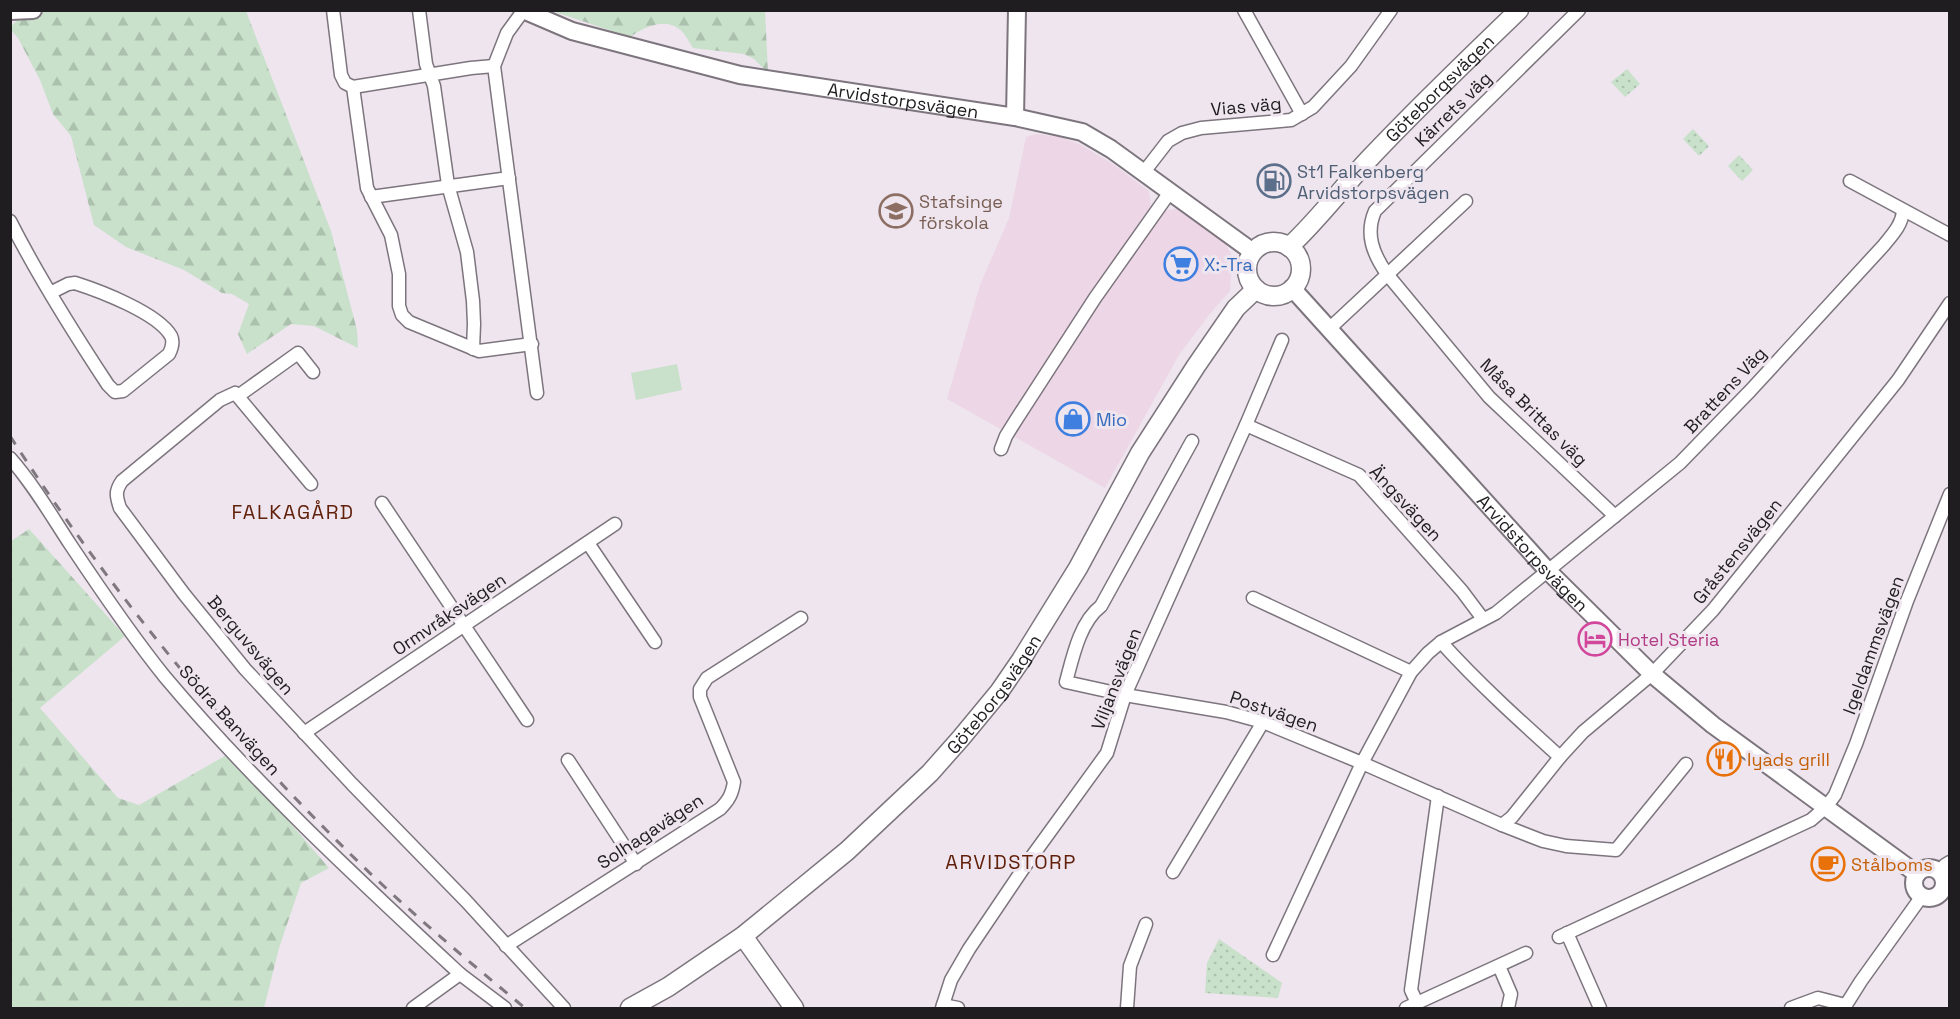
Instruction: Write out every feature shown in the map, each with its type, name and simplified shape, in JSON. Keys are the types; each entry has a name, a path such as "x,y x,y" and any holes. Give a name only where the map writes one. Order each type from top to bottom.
{"main road":[{"name":"Göteborgsvägen","path":"1289,247 1393,134 1519,10"},
{"path":"1270,242 1289,247 1296,254 1300,265 1300,276 1292,288 1276,296 1256,289 1247,271 1248,261 1253,252 1270,242"},
{"name":"Göteborgsvägen","path":"630,1008 668,987 743,936 847,851 930,773 999,692 1078,568 1140,453 1236,308 1256,289"},
{"path":"743,936 794,1008"}],"street":[{"path":"10,11 33,10"},
{"path":"333,10 341,75 345,83 353,87 494,66"},
{"path":"419,10 426,64 434,86 448,185 467,252 474,313 473,349"},
{"path":"523,10 507,33 494,66 537,393"},
{"name":"Arvidstorpsvägen","path":"523,10 572,32 740,75 1015,117 1082,132 1144,172 1253,252"},
{"path":"1015,117 1017,10"},
{"path":"1244,10 1302,114"},
{"name":"Vias väg","path":"1144,172 1168,141 1182,133 1223,125 1291,120 1313,107 1351,66 1391,10"},
{"name":"Kärrets väg","path":"1387,274 1376,259 1371,244 1371,221 1375,211 1579,10"},
{"path":"353,87 367,188 391,235 399,274 399,306 402,315 409,322 473,349 490,350 532,344"},
{"path":"371,197 508,178"},
{"path":"1850,181 1950,235"},
{"path":"1002,449 1011,428 1089,308 1170,192"},
{"path":"1329,329 1466,201"},
{"name":"Brattens Väg","path":"1273,955 1362,763 1412,672 1428,653 1441,642 1496,613 1680,464 1884,245 1896,230 1903,211"},
{"path":"10,221 50,293 67,323 114,392 123,392 170,354 173,347 171,337 157,320 142,311 75,283 50,293"},
{"name":"Måsa Brittas väg","path":"1387,274 1489,397 1615,516"},
{"name":"Arvidstorpsvägen","path":"1292,288 1548,571 1652,674 1713,725 1917,874"},
{"name":"Gråstensvägen","path":"1502,825 1512,817 1583,732 1652,674 1713,610 1898,380 1950,303"},
{"name":"Viljansvägen","path":"943,1007 951,980 969,949 1025,866 1107,753 1125,695 1282,340"},
{"path":"311,484 238,396 298,354 313,372"},
{"name":"Berguvsvägen","path":"238,396 235,393 220,400 122,481 116,496 120,508 245,669 450,884 564,1008"},
{"name":"Ängsvägen","path":"1246,425 1359,475 1462,591 1483,619"},
{"name":"Postvägen","path":"1192,441 1101,606 1091,613 1074,651 1066,682 1125,695 1226,712 1263,722 1502,825 1543,841 1566,846 1616,850 1686,764"},
{"name":"Södra Banvägen","path":"10,458 40,498 118,614 166,677 249,770 460,974 504,1008"},
{"name":"Igeldammsvägen","path":"1826,807 1835,795 1856,744 1907,601 1950,494"},
{"path":"382,503 527,720"},
{"name":"Ormvråksvägen","path":"304,733 615,524"},
{"path":"588,543 655,642"},
{"path":"1253,598 1412,672"},
{"name":"Solhagavägen","path":"506,946 720,809 732,794 734,782 700,697 701,685 706,678 801,618"},
{"path":"1441,642 1503,706 1560,757"},
{"path":"1173,872 1263,722"},
{"path":"568,760 636,864"},
{"path":"1438,796 1411,990 1411,1006 1526,953"},
{"path":"1600,1008 1563,935 1812,820 1826,807"},
{"path":"1944,867 1945,894 1930,898 1922,896 1915,889 1917,874 1925,869 1944,867"},
{"path":"1791,1008 1818,998 1845,1007 1922,896"},
{"path":"1127,1008 1130,966 1146,924"},
{"path":"1499,966 1511,994 1508,1008"},
{"path":"412,1008 460,974"},
{"path":"943,1007 958,1008"}],"shaded area":[{"path":"1036,134 1060,137 1079,144 1113,164 1149,191 1151,206 1158,212 1179,208 1223,239 1232,256 1230,291 1179,355 1105,488 947,399 980,285 1009,218 1026,137"}],"green space":[{"path":"22,11 246,11 331,231 357,330 358,348 314,326 291,324 247,354 238,334 249,304 232,294 222,293 184,270 126,247 94,225 71,136 53,114 40,80 18,38 10,28 21,16"},
{"path":"552,11 765,11 768,73 754,59 744,54 693,48 679,29 667,24 654,25 630,37"},
{"path":"1627,69 1640,84 1625,97 1611,82"},
{"path":"1693,129 1709,146 1699,156 1683,139"},
{"path":"1739,155 1753,170 1742,181 1728,166"},
{"path":"677,364 682,390 636,400 631,373"},
{"path":"29,529 125,636 40,708 118,798 139,805 230,753 329,868 301,883 279,948 264,1008 11,1008 10,542"},
{"path":"1219,939 1282,983 1278,998 1205,993 1207,963"}],"railway":[{"path":"10,436 91,554 134,611 226,722 323,827 374,877 525,1008"}],"place":[{"name":"St1 Falkenberg Arvidstorpsvägen","path":"1274,181"},
{"name":"Stafsinge förskola","path":"896,211"},
{"name":"X:-Tra","path":"1181,264"},
{"name":"Mio","path":"1073,419"},
{"name":"Hotel Steria","path":"1595,639"},
{"name":"Iyads grill","path":"1724,759"},
{"name":"Stålboms","path":"1828,864"}],"district":[{"name":"FALKAGÅRD","path":"293,512"},
{"name":"ARVIDSTORP","path":"1011,862"}]}
